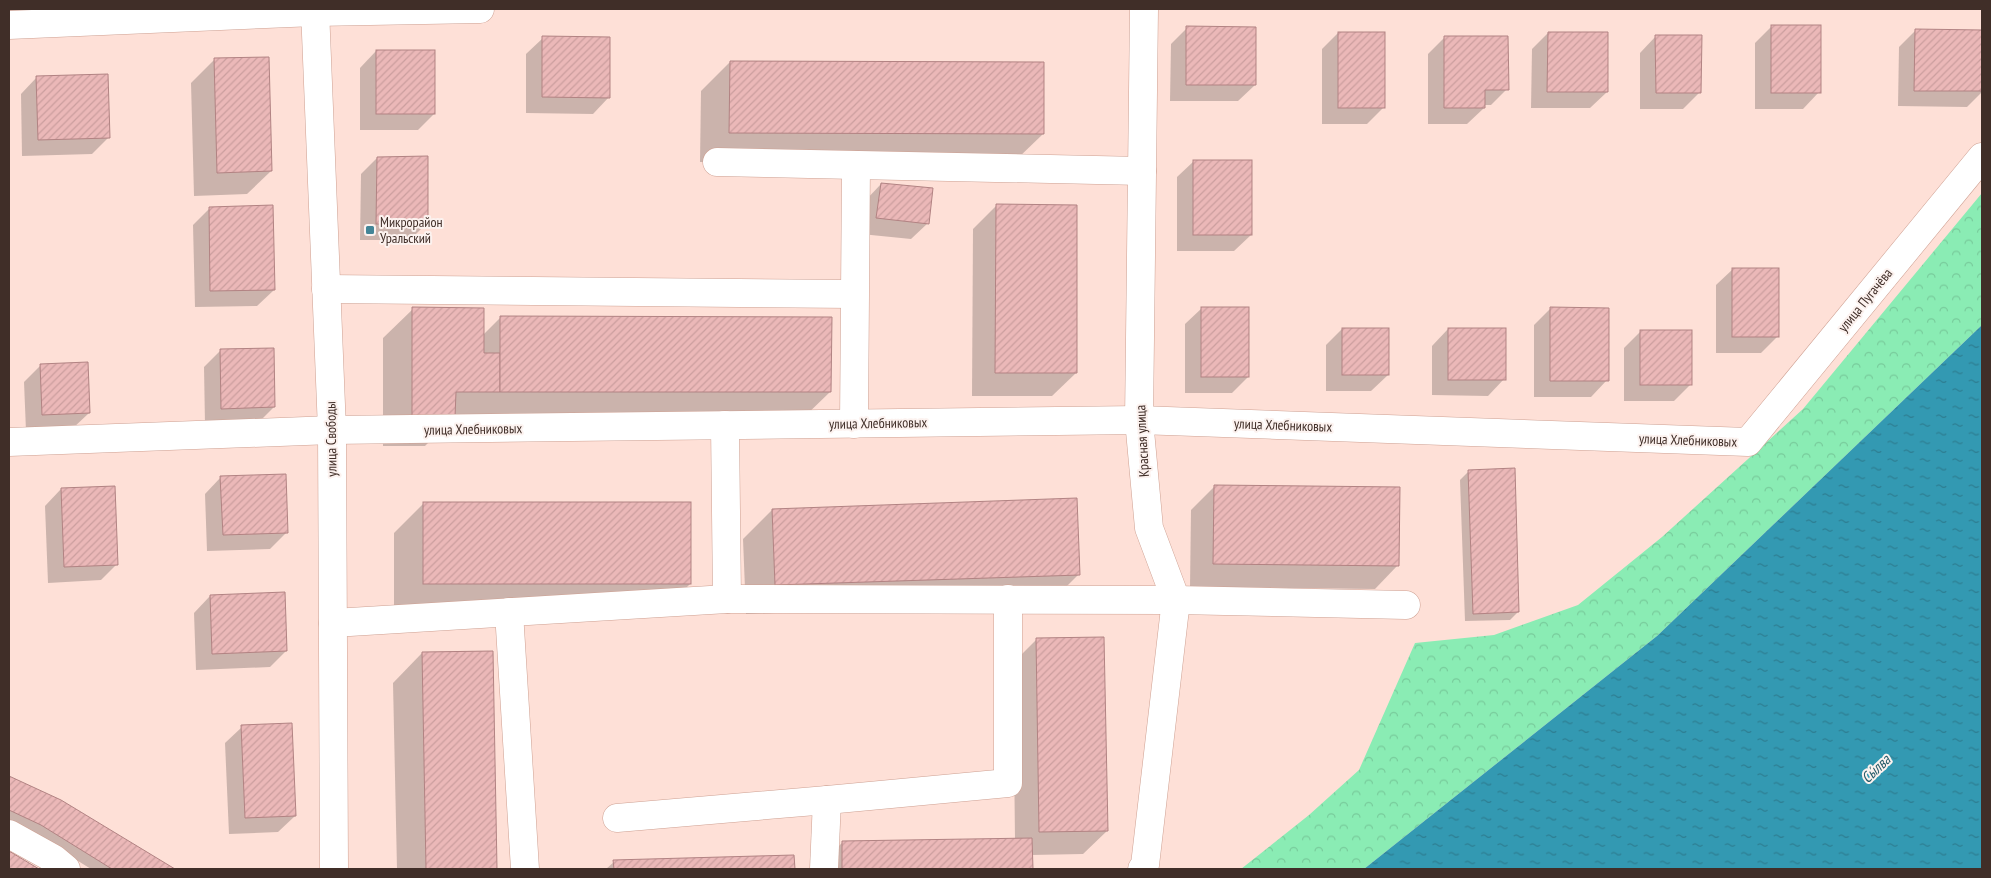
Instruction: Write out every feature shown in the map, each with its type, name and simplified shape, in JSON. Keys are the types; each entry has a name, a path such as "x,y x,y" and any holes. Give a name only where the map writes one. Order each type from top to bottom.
{"street":[{"path":"9,25 315,10 480,9"},
{"name":"Красная улица","path":"1143,867 1176,600 1149,528 1139,420 1144,9"},
{"name":"улица Свободы","path":"315,10 332,430 334,869"},
{"name":"улица Пугачёва","path":"1748,442 1982,158"},
{"path":"717,162 1142,171"},
{"path":"854,424 856,165"},
{"path":"326,288 854,294"},
{"name":"улица Хлебниковых","path":"9,442 332,430 1139,420 1748,442"},
{"path":"725,425 727,599"},
{"path":"333,623 727,599 1176,600 1406,604"},
{"path":"617,818 1008,782 1008,599"},
{"path":"509,612 525,869"},
{"path":"824,869 827,800"},
{"path":"9,834 54,859 66,869"}],"green space":[{"path":"1982,193 1982,325 1657,636 1364,869 1241,869 1309,815 1359,770 1415,643 1494,635 1578,605 1662,537 1803,409"}],"water":[{"name":"Сы́лва","path":"1982,325 1982,869 1364,869 1657,636"}],"building":[{"path":"1771,25 1821,25 1821,93 1771,93"},
{"path":"1186,26 1256,27 1256,85 1186,85"},
{"path":"1915,29 1982,30 1982,91 1914,91"},
{"path":"1338,32 1385,32 1385,108 1338,108"},
{"path":"1548,32 1608,32 1608,92 1547,92"},
{"path":"1655,35 1702,35 1701,93 1656,93"},
{"path":"542,36 610,37 610,98 542,97"},
{"path":"1444,36 1508,36 1509,90 1485,90 1485,108 1444,108"},
{"path":"376,50 435,50 435,114 376,114"},
{"path":"269,57 272,171 217,173 214,58"},
{"path":"730,61 1044,62 1044,134 729,133"},
{"path":"108,74 110,138 38,140 36,76"},
{"path":"428,156 428,224 376,224 377,157"},
{"path":"1193,160 1252,160 1252,235 1193,235"},
{"path":"881,183 933,188 929,224 876,218"},
{"path":"996,204 1077,205 1077,373 995,373"},
{"path":"273,205 275,290 210,291 209,207"},
{"path":"1732,268 1779,268 1779,337 1732,337"},
{"path":"412,307 484,308 484,353 500,353 500,392 456,392 455,417 412,417"},
{"path":"1201,307 1249,307 1249,377 1201,377"},
{"path":"1550,307 1609,308 1609,381 1550,381"},
{"path":"500,316 832,317 831,392 500,392"},
{"path":"1342,328 1389,328 1389,375 1342,375"},
{"path":"1448,328 1506,328 1506,380 1448,380"},
{"path":"1640,330 1692,330 1692,385 1640,385"},
{"path":"274,348 275,407 221,409 220,349"},
{"path":"88,362 90,413 42,415 40,364"},
{"path":"1515,468 1519,612 1473,614 1468,470"},
{"path":"286,474 288,533 223,535 220,476"},
{"path":"1214,485 1400,487 1399,566 1213,564"},
{"path":"115,486 118,565 64,567 61,488"},
{"path":"1077,498 1080,575 775,585 772,509"},
{"path":"423,502 691,502 691,584 423,584"},
{"path":"285,592 287,651 212,654 210,595"},
{"path":"1104,637 1108,831 1039,832 1036,638"},
{"path":"493,651 497,869 426,869 422,652"},
{"path":"292,723 296,816 245,818 241,725"},
{"path":"9,776 61,800 175,869 112,869 41,825 9,810"},
{"path":"1032,838 1033,869 842,869 842,841"},
{"path":"9,851 39,869 9,869"},
{"path":"794,855 795,869 614,869 613,860"}],"place":[{"name":"Микрорайон Уральский","path":"370,230"}]}
